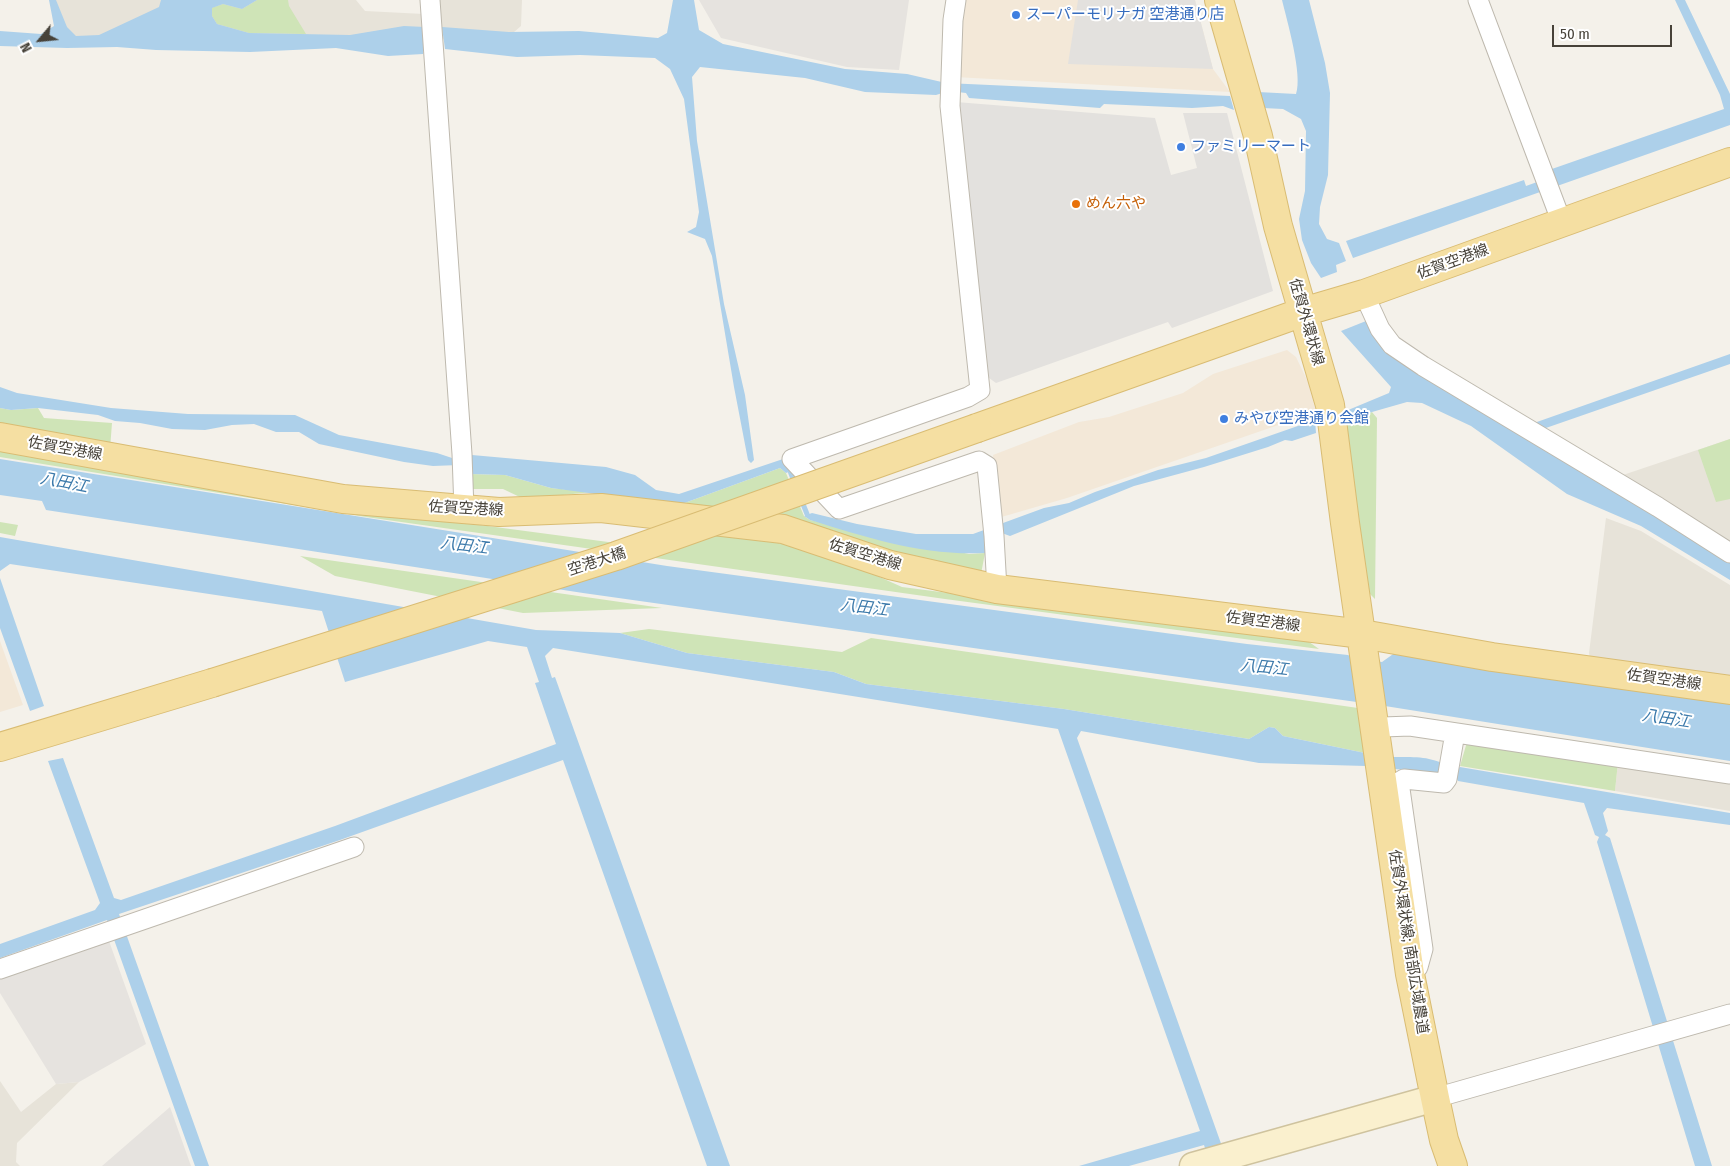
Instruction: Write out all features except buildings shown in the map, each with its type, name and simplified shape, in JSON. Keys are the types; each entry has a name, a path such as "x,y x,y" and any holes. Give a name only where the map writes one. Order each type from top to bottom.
{"main road":[{"name":"佐賀外環状線","path":"1219,0 1258,136 1278,226 1330,405 1363,643 1378,722"},
{"name":"佐賀空港線","path":"977,428 1303,312 1364,294 1730,162"},
{"name":"空港大橋","path":"0,747 212,683 616,556 977,428"},
{"name":"佐賀空港線","path":"0,437 343,499 499,512 601,508 783,529 890,565 996,589 1363,643 1492,657 1730,690"},
{"name":"佐賀外環状線; 南部広域農道","path":"1378,722 1410,974 1444,1140 1453,1166"}],"street":[{"path":"430,0 462,454 464,510"},
{"path":"956,0 953,20 950,87 980,390 968,397 792,459 839,509 979,461 987,466 994,530 996,589"},
{"path":"1478,0 1562,224"},
{"path":"1364,294 1380,329 1392,345 1423,366 1658,507 1730,553"},
{"path":"1378,722 1730,774"},
{"path":"1410,974 1418,967 1423,949 1398,782 1404,779 1444,783 1456,733"},
{"path":"0,969 354,847"},
{"path":"1209,1162 1730,1014"}],"shaded area":[{"path":"52,0 356,0 365,11 424,14 424,0 522,0 521,26 506,39 69,42"},
{"path":"699,0 909,0 899,70 847,67 721,38"},
{"path":"961,0 1195,0 1213,69 1230,92 955,77"},
{"path":"1078,0 1195,0 1213,69 1068,64"},
{"path":"956,102 1155,118 1171,175 1197,168 1183,113 1227,113 1273,291 1172,328 1168,322 996,383 985,375"},
{"path":"1287,350 1296,357 1308,382 1316,412 1067,498 998,518 993,455 1079,422 1109,417 1183,393 1213,374"},
{"path":"1730,439 1730,549 1620,476"},
{"path":"1606,518 1641,531 1730,585 1730,684 1591,664 1589,653"},
{"path":"0,641 23,705 0,712"},
{"path":"1618,762 1730,778 1730,811 1615,791"},
{"path":"109,941 146,1044 79,1082 56,1084 0,993 0,978"},
{"path":"0,1081 21,1112 56,1084 79,1082 17,1143 16,1162 20,1166 0,1166"},
{"path":"170,1107 191,1166 102,1166"}],"green space":[{"path":"257,0 288,0 289,6 306,34 249,33 217,24 212,16 211,8 223,4 242,9"},
{"path":"0,408 11,410 38,408 44,418 112,423 110,449 0,429"},
{"path":"1372,412 1377,418 1375,599 1369,593 1344,424"},
{"path":"1730,439 1730,499 1716,502 1698,450"},
{"path":"0,447 367,510 661,549 721,533 819,550 902,587 1305,639 1319,649 945,599 366,517 0,457"},
{"path":"780,468 786,473 804,516 810,520 969,554 985,553 981,574 679,505"},
{"path":"471,474 505,475 551,488 592,492 524,499 503,489 473,489"},
{"path":"0,522 18,525 15,536 0,533"},
{"path":"300,556 662,608 523,613 335,576"},
{"path":"649,629 842,652 871,638 1358,708 1365,753 1283,736 1275,728 1269,727 1249,739 1064,709 866,684 834,672 687,653 620,633"},
{"path":"1467,742 1618,762 1615,791 1460,766"}],"water":[{"path":"49,0 56,0 67,27 76,36 99,35 159,7 161,0 257,0 242,9 223,4 212,8 212,16 217,24 249,33 350,35 404,26 425,27 426,41 423,54 388,56 336,48 250,52 156,50 117,47 0,46 0,31 41,34 54,26"},
{"path":"673,0 694,0 699,30 723,44 845,69 907,74 946,83 1230,96 1234,110 1223,106 1192,108 1104,104 1100,108 969,98 966,93 949,91 936,95 865,92 805,78 700,67 692,77 697,141 724,304 745,395 754,460 751,463 748,460 734,387 712,256 705,239 687,232 696,227 699,212 684,99 670,69 655,58 580,55 517,57 445,49 442,27 509,32 579,31 658,38 667,33"},
{"path":"1282,0 1309,0 1325,63 1330,93 1328,175 1320,207 1319,224 1327,239 1339,243 1346,261 1336,265 1337,272 1321,278 1311,263 1302,240 1299,219 1305,191 1306,131 1301,119 1283,109 1263,108 1258,92 1296,94 1298,85 1296,61"},
{"path":"1675,0 1685,0 1730,94 1730,125 1353,258 1346,241 1524,180 1526,186 1551,177 1549,170 1724,109 1720,95"},
{"path":"1366,321 1378,340 1660,516 1730,562 1730,580 1641,526 1567,494 1471,426 1422,403 1407,402 1372,412 1344,424 1341,413 1389,393 1391,387 1341,331"},
{"path":"1730,354 1730,364 1543,429 1534,423"},
{"path":"0,387 17,393 111,408 188,414 295,415 339,435 437,453 455,459 468,459 472,455 606,467 635,475 656,490 679,494 789,457 793,470 786,473 780,468 679,505 551,488 505,475 471,474 459,465 433,466 404,462 319,444 299,432 276,432 254,424 232,425 205,430 172,429 115,421 98,415 38,408 11,410 0,408"},
{"path":"1315,420 1316,433 1292,441 1285,440 1204,467 1134,486 1010,536 999,532 985,553 940,552 918,549 832,527 810,520 804,516 812,513 857,524 916,534 973,534 1044,508 1069,503 1158,470 1206,458"},
{"name":"八田江","path":"0,459 667,566 1247,644 1348,655 1353,658 1382,662 1396,652 1730,701 1730,761 1385,706 583,593 46,510 42,501 0,495"},
{"path":"0,537 536,630 620,633 687,653 834,672 866,684 1064,709 1249,739 1269,727 1275,728 1283,736 1365,753 1366,766 1259,763 1081,731 1077,738 1229,1166 1211,1166 1204,1145 1129,1166 1079,1166 1200,1131 1058,729 553,648 545,656 552,678 555,677 730,1166 707,1166 563,760 340,840 119,914 209,1166 195,1166 107,920 0,958 0,944 95,910 100,903 48,761 63,758 114,898 121,900 335,826 556,744 535,683 539,682 527,647 488,641 345,682 322,611 10,564 0,571"},
{"path":"0,578 44,706 30,711 0,628"},
{"path":"1393,757 1426,758 1456,770 1460,767 1730,813 1730,825 1607,808 1603,813 1608,831 1605,835 1610,838 1712,1166 1695,1166 1597,842 1599,837 1595,835 1584,803 1458,781 1455,775 1395,769"}],"waterway":[{"path":"790,471 795,484"},
{"path":"801,499 807,514"}],"place":[{"name":"スーパーモリナガ 空港通り店","path":"1016,15"},
{"name":"ファミリーマート","path":"1181,147"},
{"name":"めん六や","path":"1076,204"},
{"name":"みやび空港通り会館","path":"1224,419"}]}
